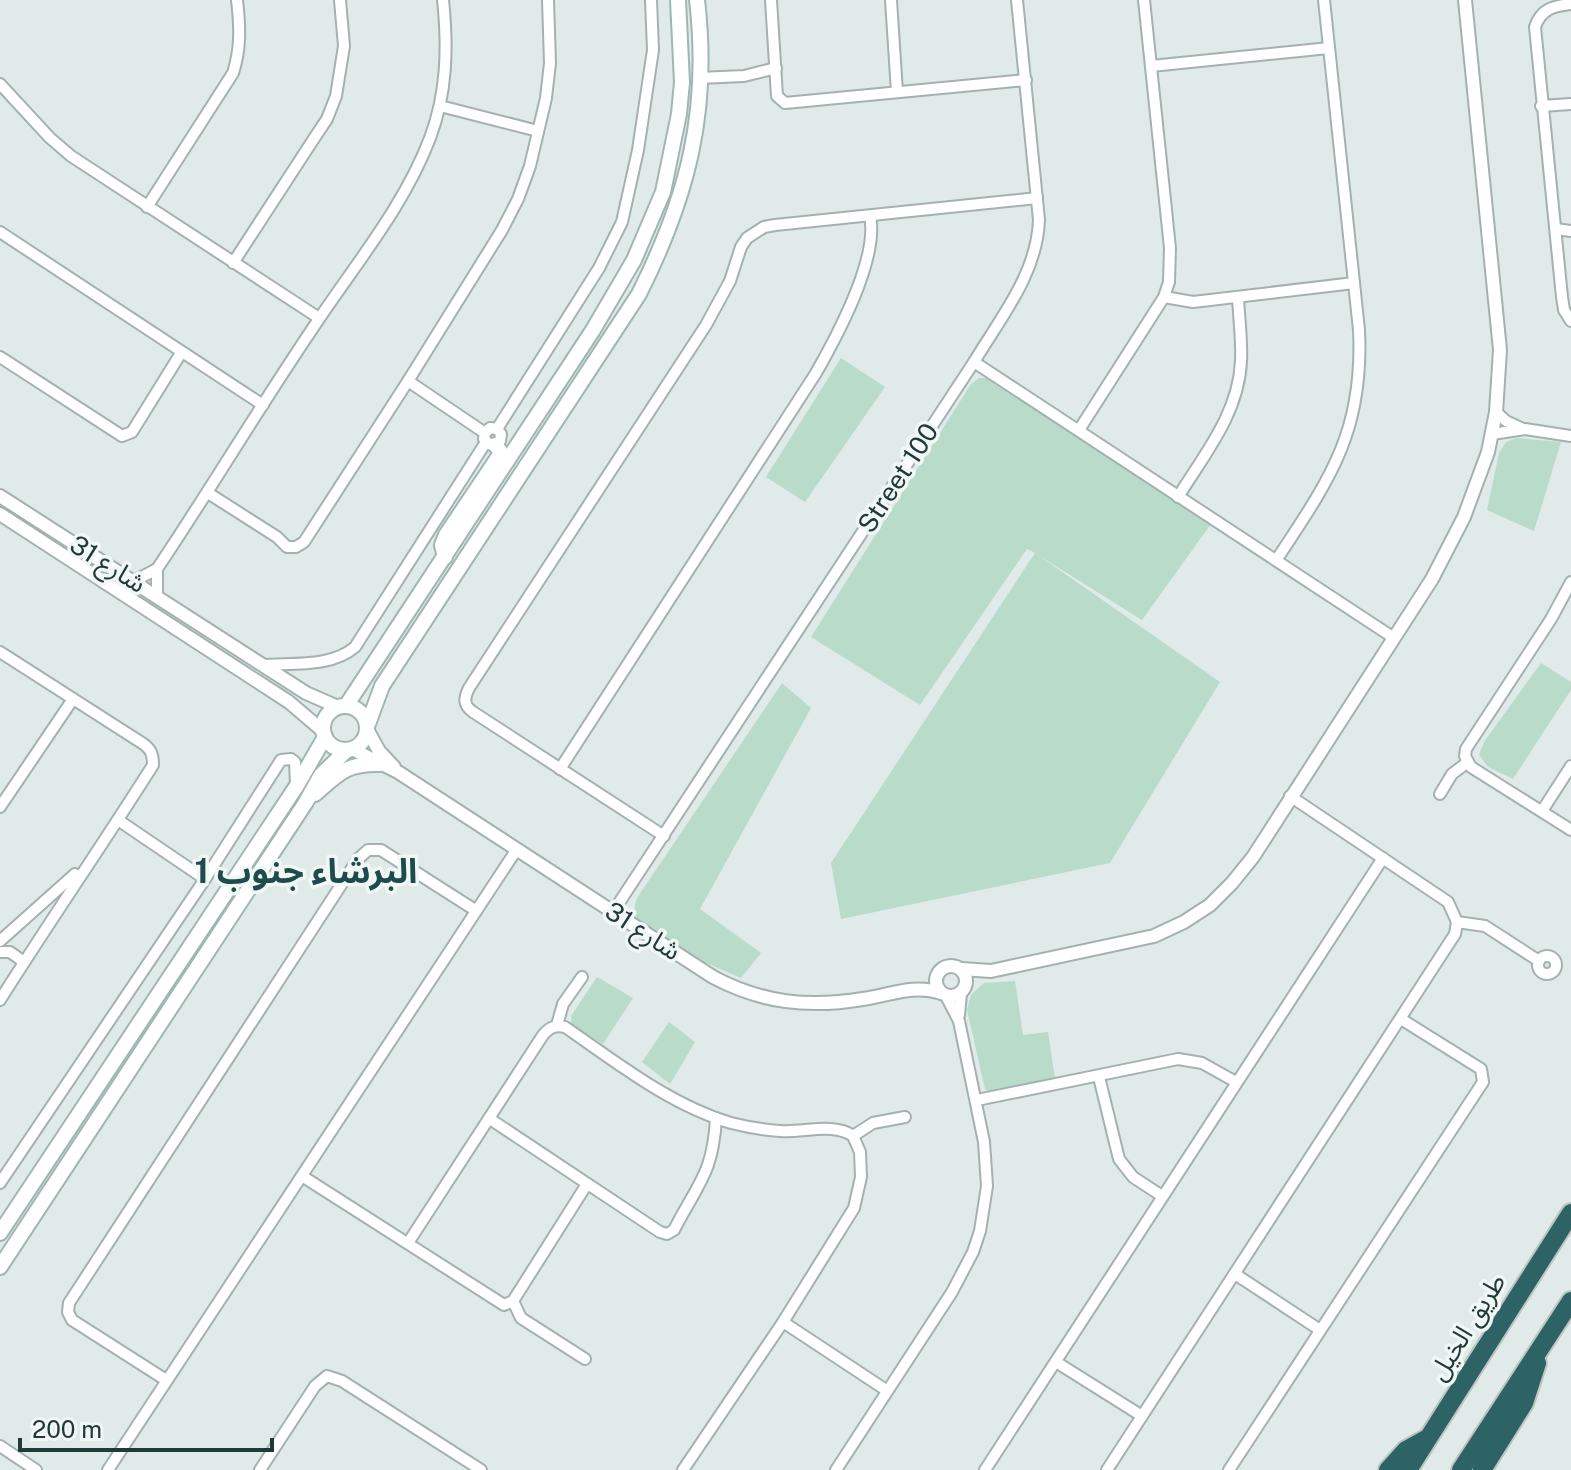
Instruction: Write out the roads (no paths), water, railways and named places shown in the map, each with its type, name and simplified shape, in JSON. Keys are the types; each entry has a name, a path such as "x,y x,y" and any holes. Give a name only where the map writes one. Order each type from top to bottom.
{"highway":[{"name":"طريق الخيل","path":"1408,1470 1571,1213"},
{"path":"1461,1470 1571,1301"},
{"path":"1482,1470 1529,1393 1539,1350"},
{"path":"1388,1470 1406,1450 1427,1439"}],"main road":[{"path":"0,1233 296,787 324,734 326,716 342,706 445,557 619,289 663,192 679,114 682,82 678,0"},
{"path":"0,1267 321,775 361,743 382,686 639,294 670,228 683,191 696,130 699,78 697,0"},
{"path":"445,557 442,545 499,456 500,451 489,440"},
{"path":"342,706 362,713 368,727"},
{"path":"324,734 334,747 350,750"},
{"path":"306,802 344,769 364,763 380,764"},
{"path":"105,1110 94,1100 119,1059 121,1048"}],"street":[{"path":"147,207 233,73 241,34 237,0"},
{"path":"233,263 320,130 336,96 344,46 340,0"},
{"path":"134,581 157,569 405,189 431,136 440,106 447,47 443,0"},
{"path":"208,493 277,537 287,547 296,547 304,542 502,230 526,177 546,98 550,63 548,0"},
{"path":"497,429 599,268 622,222 638,150 653,50 651,0"},
{"path":"771,0 777,96 785,103 1026,80"},
{"path":"891,0 897,92"},
{"name":"Street 100","path":"613,912 974,362 1018,290 1034,257 1038,238 1037,198 1017,0"},
{"path":"1079,430 1164,297 1169,282 1170,248 1144,0"},
{"path":"1277,559 1325,488 1347,438 1359,385 1354,283 1324,0"},
{"path":"836,1470 964,1272 980,1231 986,1197 987,1164 977,1100 959,1021 936,985 937,973 947,967 991,971 1138,941 1184,922 1210,905 1253,857 1394,638 1449,548 1477,485 1496,412 1500,350 1465,0"},
{"path":"1571,4 1544,11 1535,27 1564,310 1571,321"},
{"path":"1151,66 1329,48"},
{"path":"699,78 744,76 776,68"},
{"path":"0,84 71,156 319,318"},
{"path":"1541,106 1571,104"},
{"path":"440,106 538,131"},
{"path":"664,836 468,709 466,693 706,325 730,281 747,238 765,227 1037,198"},
{"path":"560,769 816,373 847,313 859,281 872,238 870,216"},
{"path":"1556,229 1571,231"},
{"path":"0,232 263,405"},
{"path":"1164,297 1193,302 1354,283"},
{"path":"1178,497 1224,424 1233,404 1241,361 1238,298"},
{"path":"0,357 119,436 126,436 132,432 181,353"},
{"path":"974,362 1394,638"},
{"path":"408,381 489,440"},
{"path":"1496,412 1525,429 1571,436"},
{"path":"265,665 321,662 346,655 355,647 489,440 490,428 497,429"},
{"path":"489,440 501,437 497,429"},
{"path":"1492,434 1525,429"},
{"name":"شارع 31","path":"0,496 306,693 342,706"},
{"name":"شارع 31","path":"0,514 289,702 324,734"},
{"path":"157,569 157,596"},
{"path":"1571,582 1551,619 1466,749 1468,762 1571,830"},
{"path":"0,1000 153,765 149,748 1,656"},
{"path":"0,807 73,699"},
{"name":"شارع 31","path":"368,727 379,751 398,772"},
{"name":"شارع 31","path":"350,750 398,772 713,977 760,998 810,1005 864,999 914,988 937,973"},
{"path":"0,1183 205,879 281,760 291,759 295,762 296,787"},
{"path":"1440,794 1452,774 1468,762"},
{"path":"1542,811 1571,766"},
{"path":"1107,1470 1455,934 1457,922 1448,902 1290,796"},
{"path":"118,820 205,879"},
{"path":"108,1470 517,849"},
{"path":"166,1380 72,1320 68,1312 69,1303 350,872 362,854 368,850 381,850 475,910"},
{"path":"985,1470 1383,858"},
{"path":"0,941 88,862"},
{"path":"1457,922 1485,926 1539,961"},
{"path":"0,952 10,952 24,962"},
{"path":"959,1021 966,978 961,969"},
{"path":"944,994 963,991 991,971"},
{"path":"557,1025 563,1004 582,977"},
{"name":"شارع 31","path":"914,988 944,994"},
{"path":"1229,1470 1484,1078 1481,1069 1401,1019"},
{"path":"408,1243 543,1035 557,1025 565,1027 672,1097 716,1118 767,1130 809,1132 839,1129 853,1136 860,1152 861,1177 854,1208 783,1322 683,1470"},
{"path":"977,1100 1190,1059 1236,1082"},
{"path":"1099,1077 1119,1159 1133,1177 1162,1196"},
{"path":"853,1136 873,1123 905,1117"},
{"path":"490,1119 667,1234 674,1230 708,1172 716,1118"},
{"path":"302,1176 499,1304 513,1301 587,1184"},
{"path":"1235,1274 1320,1330"},
{"path":"513,1301 521,1318 585,1359"},
{"path":"783,1322 886,1390"},
{"path":"1056,1362 1142,1416"},
{"path":"261,1470 315,1386 327,1376 342,1381 481,1470"},
{"path":"0,1446 36,1470"}],"district":[{"name":"البرشاء جنوب 1","path":"306,871"}]}
